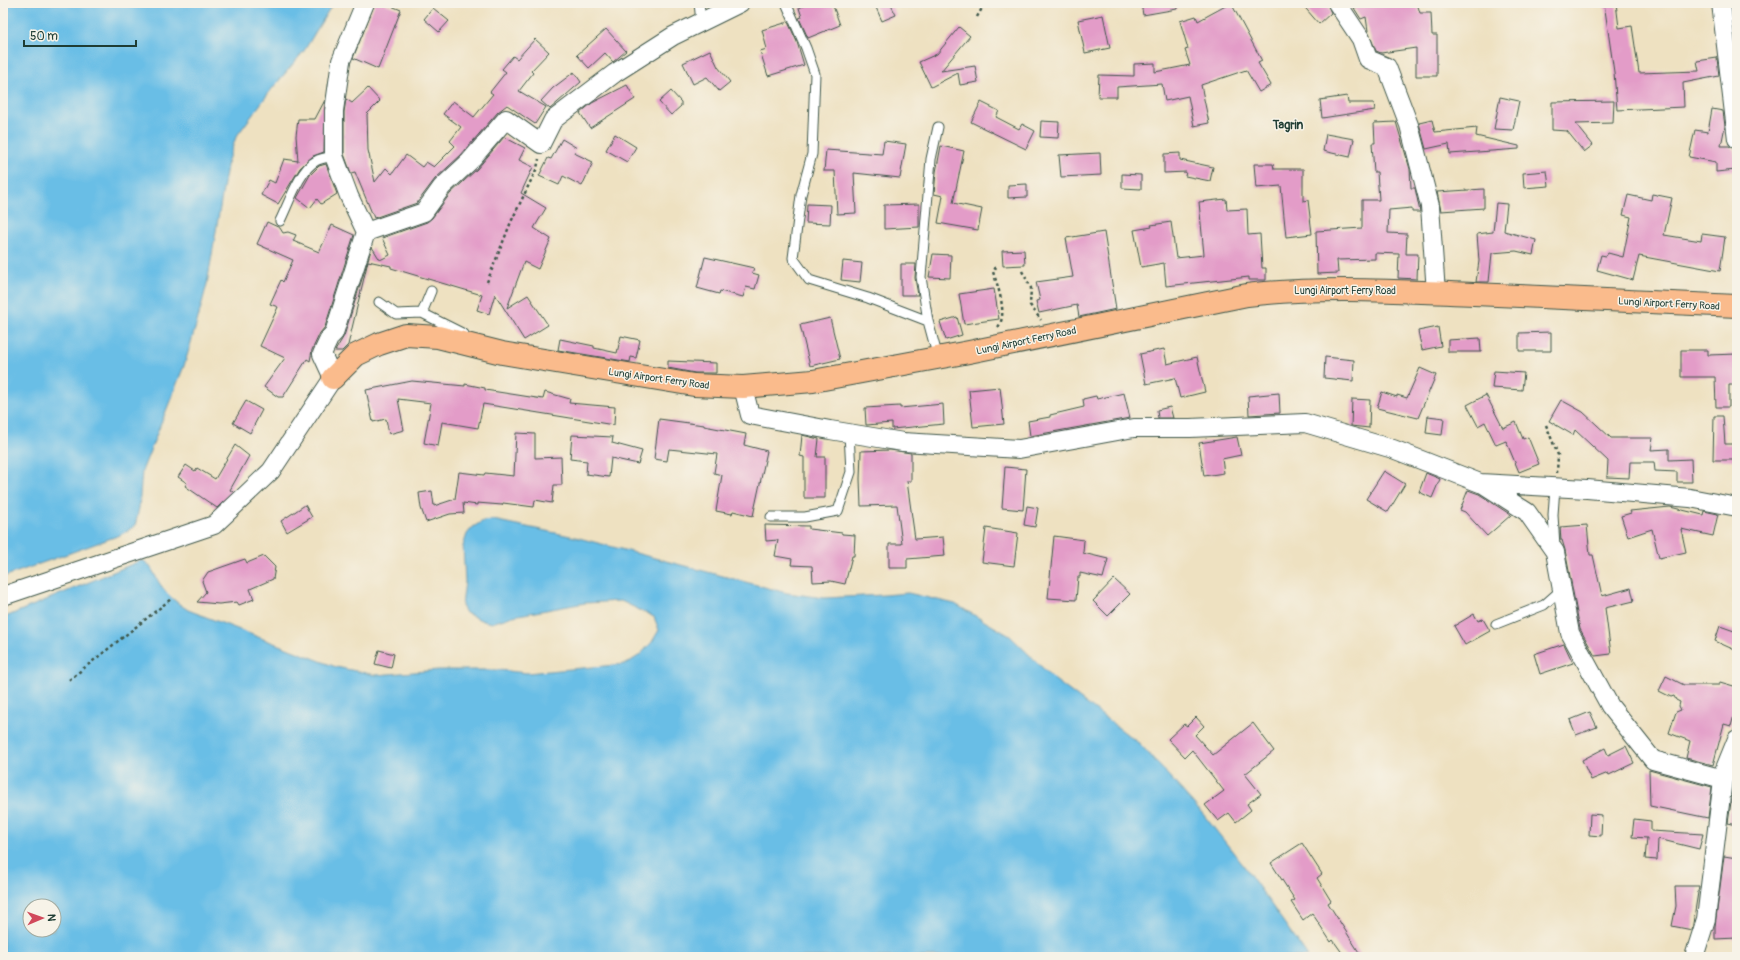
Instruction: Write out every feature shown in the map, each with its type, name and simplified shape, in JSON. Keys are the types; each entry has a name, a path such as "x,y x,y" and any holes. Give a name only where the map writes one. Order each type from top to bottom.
{"main road":[{"name":"Lungi Airport Ferry Road","path":"333,378 356,355 379,344 406,335 438,337 502,353 694,385 743,387 813,381 938,358 1247,295 1286,290 1328,289 1436,292 1737,306"}],"street":[{"path":"3,596 214,525 271,471 333,378 322,354 330,337 334,333 366,232 349,196 334,156 334,111 341,61 365,3"},
{"path":"366,232 424,212 442,187 469,162 506,119 541,144 552,120 615,73 673,36 740,3"},
{"path":"1337,3 1361,39 1368,59 1387,67 1409,125 1430,206 1436,292"},
{"path":"1721,3 1737,139"},
{"path":"743,387 750,415 903,442 1019,449 1134,428 1190,428 1305,423 1393,449 1481,483 1527,512 1555,552 1570,633 1610,706 1653,760 1723,779"},
{"path":"1481,483 1556,487 1690,498 1737,507"},
{"path":"1694,957 1706,919 1724,771 1737,739"}],"lane":[{"path":"699,3 701,22"},
{"path":"786,3 806,48 815,74 812,154 801,195 793,258 809,280 868,298 928,321"},
{"path":"938,127 931,159 921,277 928,321 938,358"},
{"path":"280,221 297,186 307,170 314,162 334,156"},
{"path":"422,313 431,291"},
{"path":"379,302 396,314 422,313 454,330 492,345 502,353"},
{"path":"771,517 805,517 838,511 850,472 849,433"},
{"path":"1555,552 1553,514 1556,487"},
{"path":"1496,624 1544,606 1562,589"}],"path":[{"path":"977,16 984,3"},
{"path":"487,282 511,222 537,168 541,144"},
{"path":"994,333 1001,324 1001,297 994,272 996,267"},
{"path":"1022,271 1031,288 1030,306 1041,319 1048,335"},
{"path":"1546,425 1558,455 1556,487"},
{"path":"69,680 171,599"}],"water":[{"path":"3,3 333,3 304,51 271,90 236,137 228,160 207,284 184,366 142,471 139,508 135,526 120,535 3,577"},
{"path":"493,520 575,537 787,593 824,598 908,593 955,604 1010,636 1055,680 1140,744 1203,814 1244,866 1308,957 3,957 3,618 142,560 151,567 166,592 188,610 336,667 376,675 439,670 499,670 527,673 626,664 640,655 652,642 659,630 654,617 621,601 585,603 513,616 492,623 483,621 466,613 462,606 465,581 463,546 467,534 473,527 483,521"}],"building":[{"path":"375,3 384,3 401,10 378,69 353,58"},
{"path":"811,3 832,3 840,25 808,38 799,18 802,17 799,8"},
{"path":"874,3 890,3 896,15 882,21"},
{"path":"1141,3 1177,3 1177,9 1143,15"},
{"path":"1231,3 1262,61 1258,63 1271,85 1259,92 1246,70 1201,85 1209,123 1194,126 1188,96 1165,101 1162,84 1117,87 1117,97 1098,97 1099,75 1134,76 1134,64 1155,63 1155,72 1190,65 1185,50 1188,49 1180,21 1196,16 1198,21"},
{"path":"1301,3 1327,3 1331,13 1319,24"},
{"path":"1364,3 1417,3 1420,13 1431,13 1432,35 1437,35 1437,76 1416,76 1416,48 1381,53 1376,51 1368,31 1366,17 1361,19 1354,8"},
{"path":"1604,3 1616,3 1619,28 1632,26 1639,73 1699,71 1697,61 1717,58 1719,76 1683,83 1684,107 1617,110 1614,72"},
{"path":"433,8 449,21 439,32 424,19"},
{"path":"1103,15 1110,48 1085,53 1078,20"},
{"path":"788,22 797,42 804,65 768,76 760,51 767,49 762,30"},
{"path":"959,27 970,36 941,71 975,66 978,82 960,85 958,73 931,87 919,62 937,54"},
{"path":"606,29 626,51 613,62 605,53 589,68 577,55"},
{"path":"535,39 549,52 531,71 533,73 519,91 546,107 535,124 507,105 498,112 461,155 435,179 417,203 374,218 355,172 351,173 344,154 344,112 346,99 352,103 368,88 380,101 367,114 368,150 375,182 386,168 392,174 406,155 422,167 426,162 434,167 455,146 450,141 461,127 443,114 453,101 474,117 493,94 490,92 506,72 502,69 513,56 517,59"},
{"path":"710,50 718,67 730,82 719,91 707,77 693,84 683,63"},
{"path":"574,72 581,82 550,109 541,101 553,88"},
{"path":"627,85 635,99 590,128 580,113 592,103"},
{"path":"671,91 681,102 681,106 671,115 659,102"},
{"path":"1347,96 1348,103 1374,103 1375,110 1322,118 1320,100"},
{"path":"1500,97 1519,101 1513,130 1494,129"},
{"path":"325,100 324,152 313,156 300,168 278,204 261,195 269,180 275,183 284,159 298,161 296,136 298,119 315,119"},
{"path":"1614,101 1613,123 1576,124 1593,145 1584,152 1567,131 1552,130 1552,102"},
{"path":"981,102 999,111 996,117 1019,129 1022,124 1035,131 1026,149 971,122"},
{"path":"1712,109 1723,111 1725,126 1721,146 1729,146 1734,149 1736,170 1716,172 1716,162 1689,157 1695,130 1708,132"},
{"path":"1432,120 1435,132 1477,128 1476,136 1519,146 1519,149 1450,154 1449,144 1426,149 1419,123"},
{"path":"1041,121 1059,122 1058,138 1040,137"},
{"path":"1396,122 1410,169 1411,188 1415,188 1420,212 1412,212 1412,208 1389,210 1388,233 1407,234 1406,254 1418,254 1417,279 1398,278 1399,254 1375,253 1375,259 1337,260 1338,273 1317,274 1316,231 1362,228 1362,200 1379,200 1377,172 1374,172 1372,143 1375,143 1374,123"},
{"path":"615,134 636,147 627,162 606,150"},
{"path":"1326,134 1354,139 1350,157 1323,151"},
{"path":"504,137 525,148 519,160 533,167 521,193 546,208 534,228 551,239 538,269 524,262 507,308 528,295 548,325 524,340 495,294 489,314 477,310 482,295 391,268 391,266 368,261 348,345 342,351 335,351 344,336 372,247 380,260 390,255 382,238 427,222 432,218 450,194 477,169"},
{"path":"562,139 577,148 574,153 593,162 582,186 563,176 559,185 539,176 548,158 551,159"},
{"path":"884,141 906,144 900,178 854,173 856,213 837,214 835,171 824,171 826,150 882,154"},
{"path":"941,146 964,151 953,203 982,209 978,230 938,223 943,196 934,194"},
{"path":"1100,153 1101,175 1061,177 1059,155"},
{"path":"1180,153 1180,160 1213,167 1210,181 1185,176 1186,172 1164,173 1164,154"},
{"path":"326,164 337,194 321,204 317,199 310,208 297,198 310,175 319,166"},
{"path":"1254,164 1273,164 1274,169 1303,169 1303,201 1308,200 1312,234 1286,237 1281,186 1256,188"},
{"path":"1547,171 1549,186 1524,188 1523,173"},
{"path":"1122,174 1141,175 1141,189 1122,188"},
{"path":"1027,184 1027,197 1008,198 1008,185"},
{"path":"1484,189 1484,208 1441,211 1437,192"},
{"path":"1652,194 1672,198 1664,235 1701,241 1702,234 1725,237 1720,271 1639,256 1633,280 1597,270 1601,255 1606,256 1608,253 1623,257 1631,217 1623,215 1628,195 1651,200"},
{"path":"1226,199 1227,210 1247,209 1248,235 1260,234 1262,268 1266,268 1266,280 1249,280 1249,277 1166,286 1164,263 1141,267 1134,230 1152,227 1151,225 1171,222 1176,258 1204,255 1199,202"},
{"path":"1496,203 1507,204 1504,231 1536,240 1533,255 1516,251 1492,253 1489,282 1476,282 1479,261 1477,234 1493,232"},
{"path":"807,204 831,205 830,224 806,223"},
{"path":"919,204 919,227 884,229 884,205"},
{"path":"267,222 280,228 283,233 288,232 296,235 293,241 319,252 332,225 354,235 325,327 320,333 312,350 310,361 307,359 283,397 278,397 264,387 285,358 260,346 278,307 270,304 281,280 283,282 293,260 257,244"},
{"path":"1104,232 1116,309 1079,317 1077,305 1039,313 1036,301 1040,300 1036,282 1073,277 1066,238"},
{"path":"1024,250 1025,265 1003,266 1002,251"},
{"path":"933,254 951,255 950,278 929,277"},
{"path":"705,257 754,268 752,273 759,275 755,289 746,287 743,297 720,291 719,294 697,288"},
{"path":"843,261 862,263 860,282 841,280"},
{"path":"901,264 916,264 915,278 918,295 901,295"},
{"path":"994,289 999,319 964,324 959,294"},
{"path":"957,317 962,335 946,340 940,322"},
{"path":"830,318 840,359 810,366 800,325"},
{"path":"1438,327 1441,346 1422,350 1418,331"},
{"path":"1551,332 1551,351 1519,351 1519,333"},
{"path":"621,336 640,340 636,358 631,357 630,362 558,350 560,339 594,346 594,348 617,353"},
{"path":"1480,338 1481,352 1448,352 1448,340"},
{"path":"1164,349 1167,364 1197,357 1205,392 1180,398 1175,378 1146,384 1140,354"},
{"path":"1681,350 1708,350 1708,355 1737,354 1737,385 1729,385 1729,407 1716,407 1715,377 1681,377"},
{"path":"1325,357 1354,360 1353,381 1324,378"},
{"path":"668,361 716,363 716,373 695,373 668,368"},
{"path":"1420,368 1436,375 1418,418 1377,408 1382,392 1397,397 1397,395 1407,398"},
{"path":"1494,371 1524,373 1522,390 1492,388"},
{"path":"412,381 465,386 465,384 485,388 485,390 543,399 545,392 570,399 569,403 615,407 614,425 483,404 478,428 442,422 438,446 424,443 431,403 398,399 404,430 389,434 386,419 373,422 366,390"},
{"path":"1000,387 1004,424 973,427 969,390"},
{"path":"1124,393 1130,418 1030,436 1028,421 1050,417 1050,415 1084,407 1083,399 1096,396 1097,399"},
{"path":"1279,393 1280,413 1249,415 1248,396"},
{"path":"1486,395 1503,428 1516,422 1523,439 1528,437 1539,464 1519,472 1506,441 1496,445 1485,422 1478,426 1467,405"},
{"path":"1352,399 1370,400 1369,428 1351,426"},
{"path":"1561,400 1583,412 1611,438 1653,438 1651,450 1669,449 1669,460 1691,459 1692,482 1677,482 1677,472 1655,471 1654,462 1630,462 1629,478 1607,477 1608,461 1575,430 1573,435 1549,421"},
{"path":"246,401 262,410 250,433 233,423"},
{"path":"943,404 944,424 892,429 892,423 866,425 865,408 900,406 900,408"},
{"path":"1170,407 1173,418 1158,418 1157,410"},
{"path":"1428,416 1444,418 1442,435 1426,433"},
{"path":"1714,416 1723,416 1725,444 1737,444 1737,460 1713,460"},
{"path":"659,419 704,425 746,434 744,445 767,451 753,516 733,511 732,514 716,511 722,475 714,473 717,454 669,449 667,461 654,459"},
{"path":"516,433 535,434 535,458 561,457 562,485 554,485 552,503 535,500 534,507 503,503 502,505 477,503 477,505 463,503 464,513 450,514 426,522 421,508 419,493 432,491 434,506 455,499 459,472 514,476"},
{"path":"572,435 613,437 612,443 642,451 638,464 611,458 609,477 586,474 587,461 570,459"},
{"path":"802,435 819,439 817,457 825,457 825,498 804,498 804,457 800,456"},
{"path":"1237,437 1241,455 1222,459 1224,473 1204,476 1199,443"},
{"path":"235,445 249,456 230,490 233,492 217,508 185,486 187,483 178,477 186,465 195,471 197,468 215,479"},
{"path":"890,450 911,453 911,481 907,481 915,539 943,537 945,556 907,559 907,568 889,568 889,544 902,544 897,505 861,506 860,479 861,451"},
{"path":"1005,467 1026,469 1023,510 1002,508"},
{"path":"1384,471 1405,484 1388,512 1366,499"},
{"path":"1426,473 1440,479 1432,498 1419,492"},
{"path":"1468,490 1479,494 1511,515 1487,536 1465,512 1460,510"},
{"path":"305,505 312,517 287,532 281,521"},
{"path":"1027,506 1038,508 1035,527 1024,525"},
{"path":"1670,507 1703,515 1704,511 1718,514 1713,536 1681,529 1686,552 1659,558 1652,529 1628,537 1621,516 1631,513 1630,511"},
{"path":"765,525 809,526 809,529 855,535 854,556 852,556 845,584 831,581 813,582 812,566 791,565 792,559 775,556 778,540 766,541"},
{"path":"1587,525 1590,555 1593,555 1602,596 1631,588 1634,601 1605,608 1611,654 1595,656 1580,629 1565,550 1561,540 1560,527"},
{"path":"986,528 1018,533 1014,566 982,562"},
{"path":"1054,536 1084,540 1083,553 1108,559 1103,578 1080,573 1080,577 1078,577 1076,600 1048,598"},
{"path":"264,556 275,567 273,579 250,589 254,599 239,605 237,602 219,604 197,602 206,592 202,581 208,572 245,559 247,563"},
{"path":"1114,579 1130,594 1108,616 1093,601"},
{"path":"1474,614 1478,621 1483,619 1490,631 1465,645 1454,626"},
{"path":"1720,626 1737,632 1737,651 1715,641"},
{"path":"1564,644 1573,663 1540,674 1534,654"},
{"path":"379,650 394,654 391,668 375,664"},
{"path":"1666,676 1684,685 1719,685 1720,682 1737,687 1737,705 1731,726 1724,724 1713,765 1686,758 1690,741 1669,733 1676,712 1681,710 1679,706 1680,702 1676,700 1674,696 1671,697 1659,691"},
{"path":"1590,712 1597,727 1576,735 1570,720"},
{"path":"1196,717 1204,726 1195,735 1213,755 1253,723 1274,751 1245,774 1261,794 1247,804 1251,810 1236,822 1229,813 1218,821 1205,805 1224,791 1192,750 1185,757 1168,739 1184,724 1187,726"},
{"path":"1626,746 1634,763 1609,775 1608,773 1591,780 1582,760 1605,748 1608,755"},
{"path":"1649,770 1712,787 1708,818 1650,806"},
{"path":"1733,788 1737,789 1737,825 1728,823"},
{"path":"1590,814 1602,815 1601,836 1589,835"},
{"path":"1634,819 1651,821 1651,831 1703,834 1699,849 1658,839 1657,860 1645,859 1647,838 1632,837"},
{"path":"1302,843 1322,874 1317,878 1331,901 1328,903 1362,957 1345,957 1333,940 1331,942 1312,913 1303,920 1291,902 1295,900 1271,863"},
{"path":"1724,856 1737,858 1737,879 1734,900 1737,899 1737,938 1715,939 1715,926"},
{"path":"1675,886 1699,886 1692,930 1672,926 1676,906"}],"district":[{"name":"Tagrin","path":"1288,125"}]}
